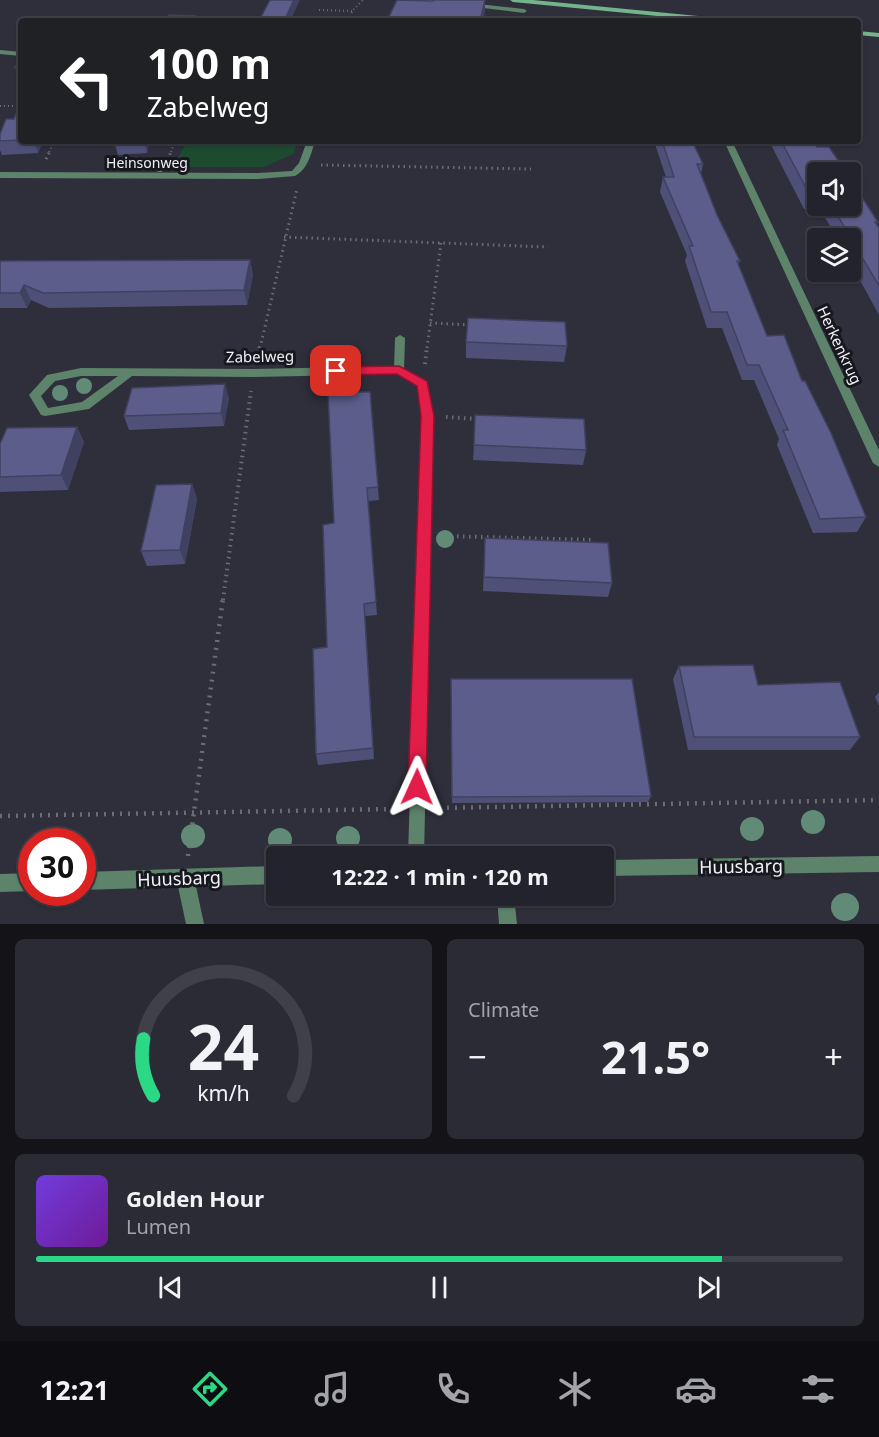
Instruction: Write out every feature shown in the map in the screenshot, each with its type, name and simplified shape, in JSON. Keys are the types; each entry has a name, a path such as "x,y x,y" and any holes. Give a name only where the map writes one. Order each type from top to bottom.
{"main road":[{"path":"513,0 675,18"},
{"path":"861,33 879,36"}],"street":[{"path":"417,0 453,4"},
{"path":"465,5 524,11"},
{"path":"0,52 18,54"},
{"path":"295,173 303,164 310,144"},
{"name":"Herkenkrug","path":"729,144 879,463"},
{"name":"Heinsonweg","path":"0,175 258,176 295,173"},
{"path":"400,338 399,370 423,384 428,416 416,846"},
{"name":"Zabelweg","path":"129,374 85,406 45,412 34,395 51,378 81,372 129,374 399,370"},
{"name":"Huusbarg","path":"614,868 879,864"},
{"name":"Huusbarg","path":"96,880 266,875"},
{"path":"185,877 195,924"},
{"path":"0,883 18,882"},
{"path":"507,906 508,924"}],"path":[{"path":"351,18 352,11 363,0"},
{"path":"319,10 352,11"},
{"path":"0,106 18,106"},
{"path":"303,164 531,169"},
{"path":"185,877 253,373 284,237 298,187 295,173"},
{"path":"284,237 548,247"},
{"path":"423,384 441,243"},
{"path":"430,323 475,325"},
{"path":"428,416 485,419"},
{"path":"424,536 595,540"}],"green space":[{"path":"186,144 297,144 293,154 264,167 172,167"}],"building":[{"path":"270,0 294,0 285,18 261,18"},
{"path":"397,0 485,0 481,18 388,18"},
{"path":"169,15 195,16 194,18 166,18"},
{"path":"18,109 18,140 0,141 0,134 6,119 14,119"},
{"path":"663,144 693,144 703,164 697,164 717,215 740,261 737,261 767,336 784,335 802,381 805,381 831,433 866,517 820,519 783,430 788,430 759,365 747,365 727,312 711,312 689,246 693,246 663,177 674,177"},
{"path":"783,144 815,144 817,147 829,147 839,162 807,162 807,189"},
{"path":"861,196 878,222 875,222 879,228 879,286 861,255 861,228 845,228 838,216 861,216"},
{"path":"250,260 244,290 43,293 24,285 20,293 0,293 0,261"},
{"path":"468,318 565,322 567,346 466,342"},
{"path":"225,384 221,413 124,416 132,388"},
{"path":"328,392 370,392 378,487 367,488 376,602 364,604 373,748 316,754 313,649 327,647 323,525 334,523"},
{"path":"475,415 584,419 586,450 474,445"},
{"path":"77,427 61,475 0,477 0,444 7,428"},
{"path":"192,484 180,550 141,551 156,485"},
{"path":"485,538 608,543 612,583 484,577"},
{"path":"753,665 758,685 840,682 860,737 694,737 679,666"},
{"path":"451,679 632,679 651,796 452,797"}],"route":[{"path":"336,371 399,370 423,384 428,416 417,787"}]}
